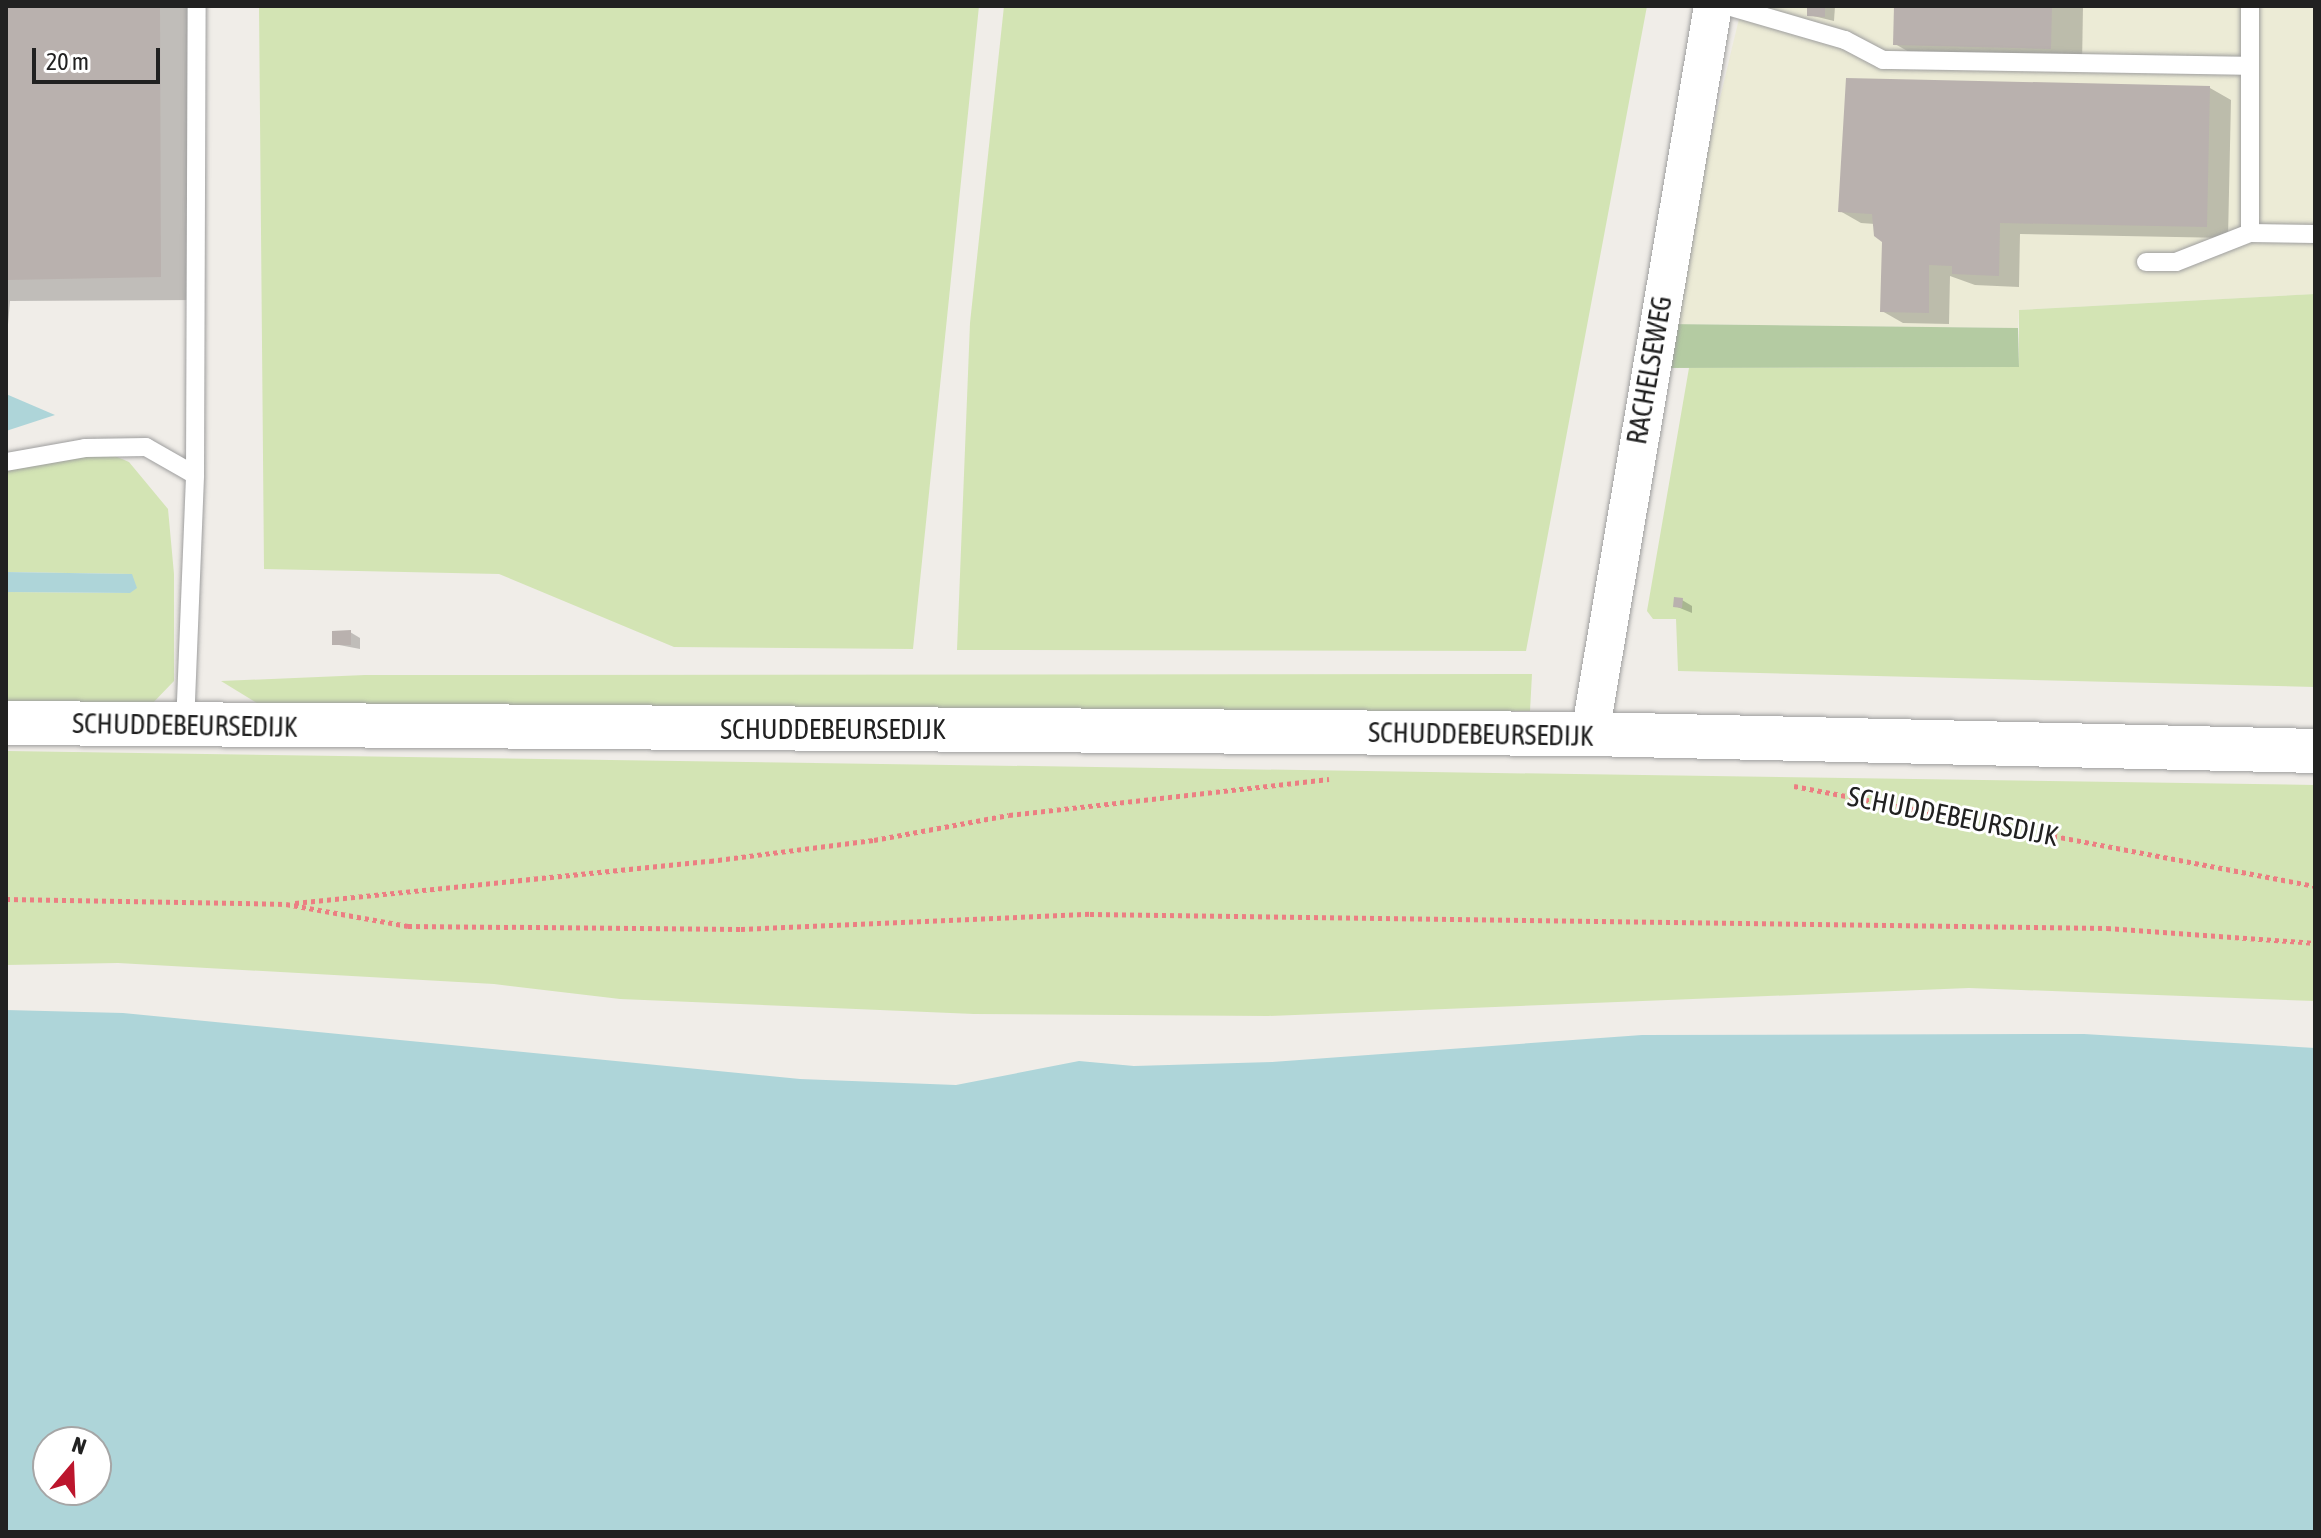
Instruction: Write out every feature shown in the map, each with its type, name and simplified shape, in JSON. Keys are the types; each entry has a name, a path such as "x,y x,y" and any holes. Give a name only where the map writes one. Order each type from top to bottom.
{"street":[{"name":"RACHELSEWEG","path":"1590,734 1636,439 1713,6"},
{"name":"SCHUDDEBEURSEDIJK","path":"6,723 1590,734 1660,737"},
{"name":"SCHUDDEBEURSDIJK","path":"1660,737 2315,751"}],"lane":[{"path":"185,726 195,475 197,6"},
{"path":"1728,6 1845,40 1883,60 2250,66"},
{"path":"2250,6 2250,233"},
{"path":"2146,262 2176,262 2250,233 2315,234"},
{"path":"6,462 85,448 146,447 195,475"}],"path":[{"name":"SCHUDDEBEURSEDIJK","path":"6,899 286,904 710,861 874,840 1009,815 1344,777"},
{"name":"SCHUDDEBEURSDIJK","path":"1789,785 2315,886"},
{"name":"SCHUDDEBEURSEDIJK","path":"286,904 408,926 741,929 1090,914 2107,928 2315,943"}],"green space":[{"path":"259,6 979,6 913,649 674,647 499,574 264,569"},
{"path":"1004,6 1647,6 1526,651 957,650 970,323"},
{"path":"1742,6 2315,6 2315,294 2019,310 2018,328 1666,324"},
{"path":"2315,294 2315,687 1678,671 1676,619 1653,619 1647,611 1689,368 2019,367 2019,310"},
{"path":"1666,324 2018,328 2019,367 1658,368"},
{"path":"101,450 129,462 168,509 174,574 174,681 147,709 6,706 6,592 130,593 131,574 6,572 6,469"},
{"path":"1532,674 1530,711 576,713 265,708 221,681 365,675"},
{"path":"6,751 2315,785 2315,1001 1969,988 1268,1016 974,1014 620,999 494,984 118,963 6,965"}],"water":[{"path":"6,394 55,415 6,431"},
{"path":"6,572 132,574 137,588 130,593 6,592"},
{"path":"6,1010 123,1013 800,1079 956,1085 1079,1061 1134,1066 1272,1062 1642,1035 2084,1034 2315,1048 2315,1532 6,1532"}],"building":[{"path":"6,6 160,6 161,277 6,280"},
{"path":"1807,6 1825,6 1825,17 1807,16"},
{"path":"1894,6 2052,6 2051,49 1893,45"},
{"path":"1846,78 2210,86 2207,227 2000,223 1999,276 1952,274 1952,266 1929,265 1929,313 1880,312 1882,242 1874,236 1872,214 1838,212"},
{"path":"1674,597 1683,598 1682,608 1673,607"},
{"path":"351,630 351,645 332,645 332,631"}]}
